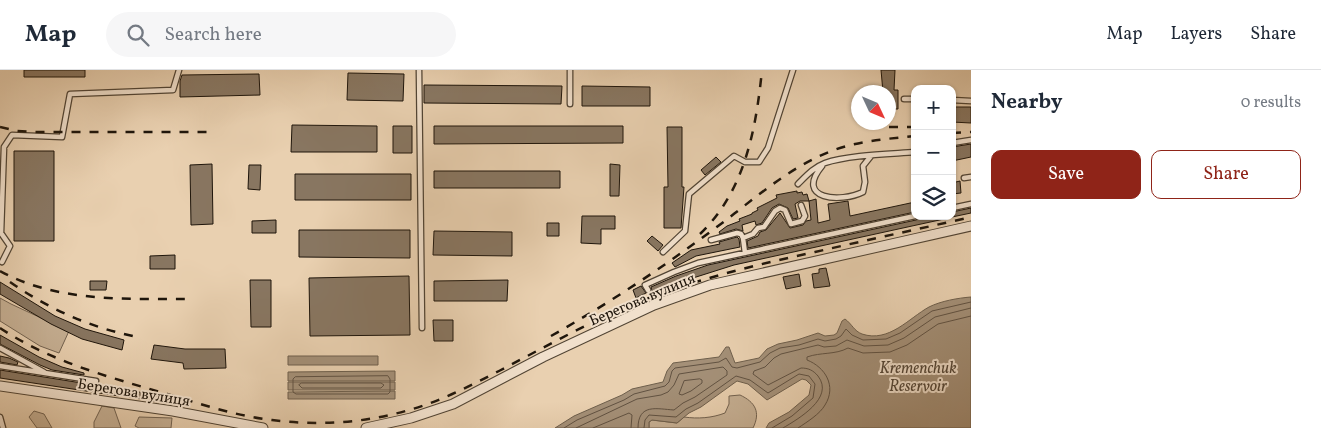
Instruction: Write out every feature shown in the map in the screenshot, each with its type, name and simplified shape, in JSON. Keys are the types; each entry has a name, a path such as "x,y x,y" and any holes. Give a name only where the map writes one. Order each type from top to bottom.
{"street":[{"name":"Берегова вулиця","path":"366,428 411,418 453,404 543,357 654,305 710,285 971,226"},
{"name":"Берегова вулиця","path":"0,386 173,411 249,427 263,428"}],"lane":[{"path":"2,262 10,246 1,233 4,147 12,135 62,137 70,94 173,90 179,70"},
{"path":"420,70 422,328"},
{"path":"570,70 570,104"},
{"path":"663,252 685,232 689,194 734,156 745,162 759,162 768,148 793,70"},
{"path":"904,99 911,100"},
{"path":"956,100 971,101"},
{"path":"956,142 971,140"},
{"path":"798,184 814,169 825,163 911,152"},
{"path":"825,163 814,179 813,186 815,191 820,195 845,197 863,192 865,182 863,166 872,156"},
{"path":"964,178 971,177"},
{"path":"956,207 971,204"},
{"path":"743,238 753,234 758,228 764,227 775,211 780,208 785,210 789,223 802,222 805,218 801,205"},
{"path":"648,290 646,285 698,263 911,217"},
{"path":"711,240 737,233 741,234 745,253"},
{"path":"0,348 47,374"},
{"path":"0,366 96,381"},
{"path":"0,417 2,428"}],"shaded area":[{"path":"0,298 69,331 59,353 40,346 0,321"},
{"path":"740,395 753,404 755,408 756,417 753,428 649,428 649,422 652,420 677,423 684,417 705,418 725,413 729,404 729,396"},
{"path":"102,406 114,408 121,428 94,428 94,422"},
{"path":"34,411 44,414 52,428 37,428 29,417"},
{"path":"139,417 172,418 171,428 139,428 135,426"}],"water":[{"name":"Kremenchuk Reservoir","path":"971,297 971,428 766,428 769,423 789,412 809,395 811,385 802,379 767,400 748,384 737,381 677,423 652,420 649,422 649,428 555,428 574,416 632,389 663,382 667,371 673,363 719,357 726,347 729,347 735,363 759,358 767,349 778,344 818,333 825,336 834,335 845,319 862,334 881,335 898,328 929,307 950,300"},
{"path":"288,356 378,356 378,365 288,365"},
{"path":"395,371 395,381 288,381 288,372"},
{"path":"288,382 395,382 395,390 288,390"},
{"path":"395,391 395,399 288,399 288,392"}],"building":[{"path":"24,70 85,70 85,77 24,77"},
{"path":"881,70 895,70 894,85 882,85"},
{"path":"348,73 404,74 403,101 347,100"},
{"path":"259,74 260,95 180,97 182,75"},
{"path":"424,85 562,86 561,104 424,103"},
{"path":"582,86 650,87 650,106 582,106"},
{"path":"896,90 898,90 898,109 896,109"},
{"path":"956,107 971,107 971,123 956,122"},
{"path":"292,125 377,126 377,152 291,152"},
{"path":"393,126 412,126 412,153 393,153"},
{"path":"434,126 623,126 623,143 434,144"},
{"path":"667,127 682,127 682,187 684,187 681,228 664,228 664,187 668,187"},
{"path":"971,144 971,157 956,160 956,146"},
{"path":"14,151 54,151 54,241 14,241"},
{"path":"716,157 721,162 705,175 701,170"},
{"path":"212,164 213,224 191,225 190,165"},
{"path":"610,164 620,165 619,196 610,196"},
{"path":"249,165 261,165 260,190 248,189"},
{"path":"434,171 560,171 560,188 434,188"},
{"path":"295,174 411,174 411,200 295,200"},
{"path":"960,181 961,193 956,194 956,182"},
{"path":"797,191 797,193 802,192 803,195 807,194 809,201 800,201 795,204 798,218 793,219 788,208 779,204 772,208 762,223 756,225 755,221 742,225 743,231 736,229 720,234 719,232 727,226 740,221 739,219 752,214 758,210 757,208 777,198 776,195"},
{"path":"816,199 818,223 830,220 828,204 848,201 850,216 911,203 911,213 748,248 747,241 766,230 780,213 790,228 803,225 806,221 811,220 809,201"},
{"path":"971,208 971,213 956,216 956,211"},
{"path":"582,216 615,216 615,229 601,229 601,244 581,243"},
{"path":"276,220 276,233 252,233 252,221"},
{"path":"916,220 939,220 734,265 652,291 651,287 708,265"},
{"path":"547,223 559,223 559,236 547,236"},
{"path":"299,230 410,230 410,258 299,257"},
{"path":"434,231 512,232 512,256 433,255"},
{"path":"652,236 663,245 658,251 647,241"},
{"path":"737,237 740,247 696,256 675,267 672,263 691,250 720,244 719,242"},
{"path":"175,255 175,269 150,269 150,256"},
{"path":"826,268 830,286 814,288 812,274 819,273 819,269"},
{"path":"799,274 801,286 786,289 783,277"},
{"path":"409,276 410,335 310,336 309,278"},
{"path":"250,280 271,280 271,327 251,327"},
{"path":"508,280 507,301 434,301 434,281"},
{"path":"90,281 107,281 106,290 90,290"},
{"path":"0,282 55,316 85,329 124,340 122,350 82,339 51,324 0,294"},
{"path":"641,286 646,293 636,298 633,290"},
{"path":"433,320 453,320 453,341 434,341"},
{"path":"0,335 39,357 62,367 84,373 84,375 52,370 40,365 0,344"},
{"path":"154,345 185,349 225,349 226,368 184,369 183,363 151,359"},
{"path":"0,356 18,362 17,365 0,362"},
{"path":"0,370 113,388 113,386 120,387 158,397 157,402 0,378"}],"railway":[{"path":"700,234 728,199 746,158 752,136 762,70"},
{"path":"0,127 34,132 213,132"},
{"path":"896,127 911,127"},
{"path":"956,133 971,132"},
{"path":"551,336 652,273 710,232 767,188 813,159 850,145 911,136"},
{"path":"0,328 39,350 81,367 232,413 307,423 376,418 409,410 444,398 593,322 672,290 753,266 971,217"},
{"path":"0,271 44,288 91,297 187,299"},
{"path":"10,282 39,300 69,315 100,327 133,336"}]}
